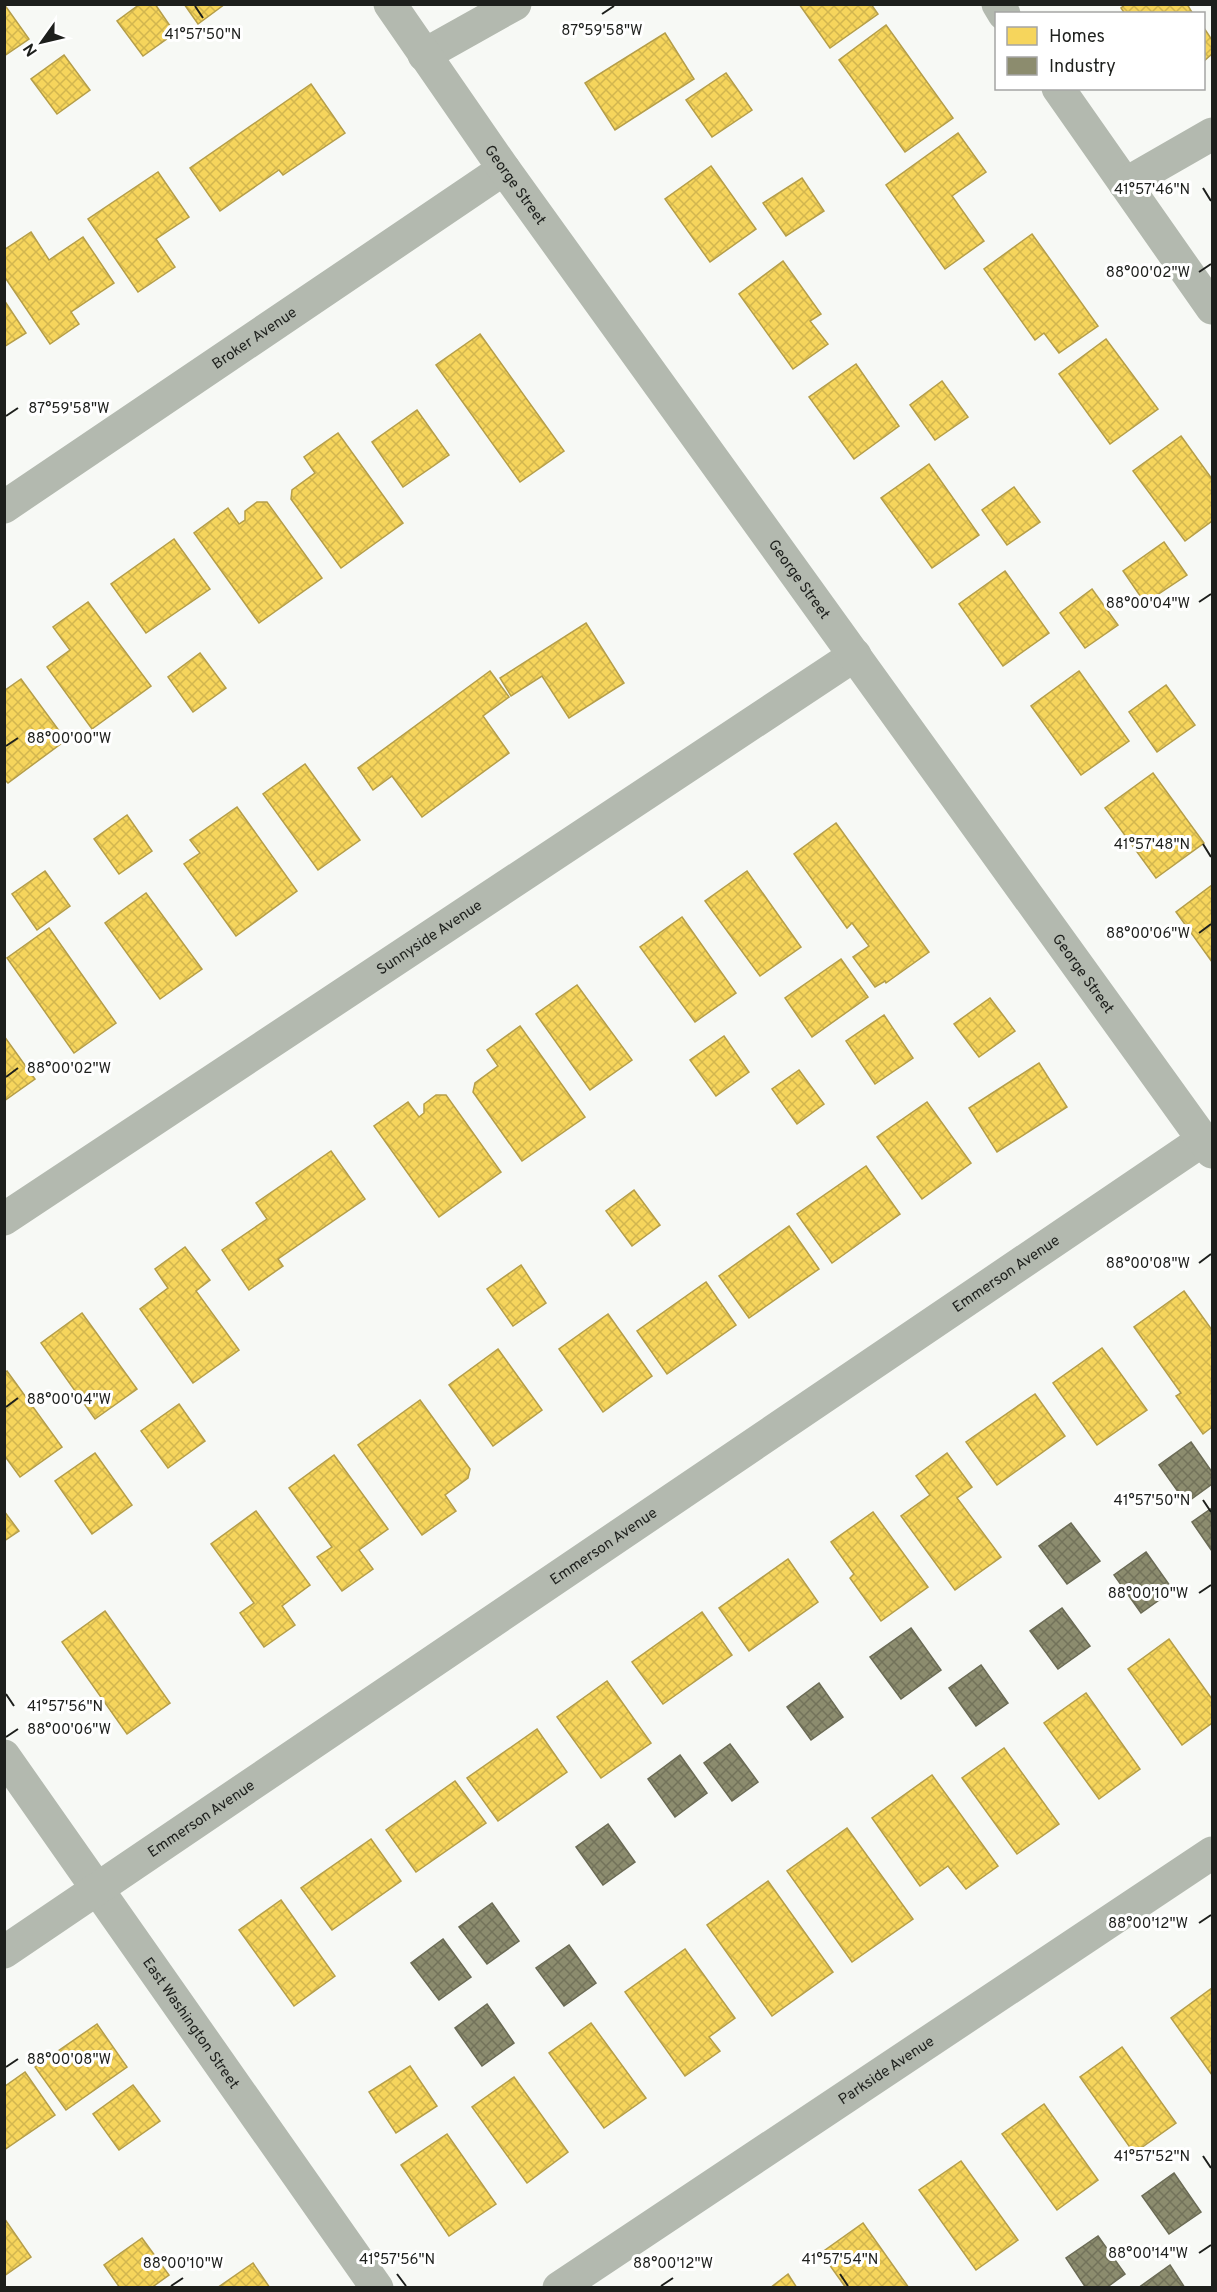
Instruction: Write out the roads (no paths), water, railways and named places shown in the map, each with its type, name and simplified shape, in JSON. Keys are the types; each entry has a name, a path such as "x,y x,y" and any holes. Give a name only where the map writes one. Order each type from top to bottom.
{"street":[{"name":"George Street","path":"390,4 504,169 1208,1146"},
{"path":"424,55 515,4"},
{"path":"1059,90 1212,308"},
{"path":"1125,184 1212,134"},
{"name":"Broker Avenue","path":"4,507 504,169"},
{"name":"Sunnyside Avenue","path":"4,1219 855,655"},
{"name":"Emmerson Avenue","path":"4,1952 1208,1146"},
{"name":"East Washington Street","path":"4,1756 377,2288"},
{"name":"Parkside Avenue","path":"559,2288 1212,1853"}]}
